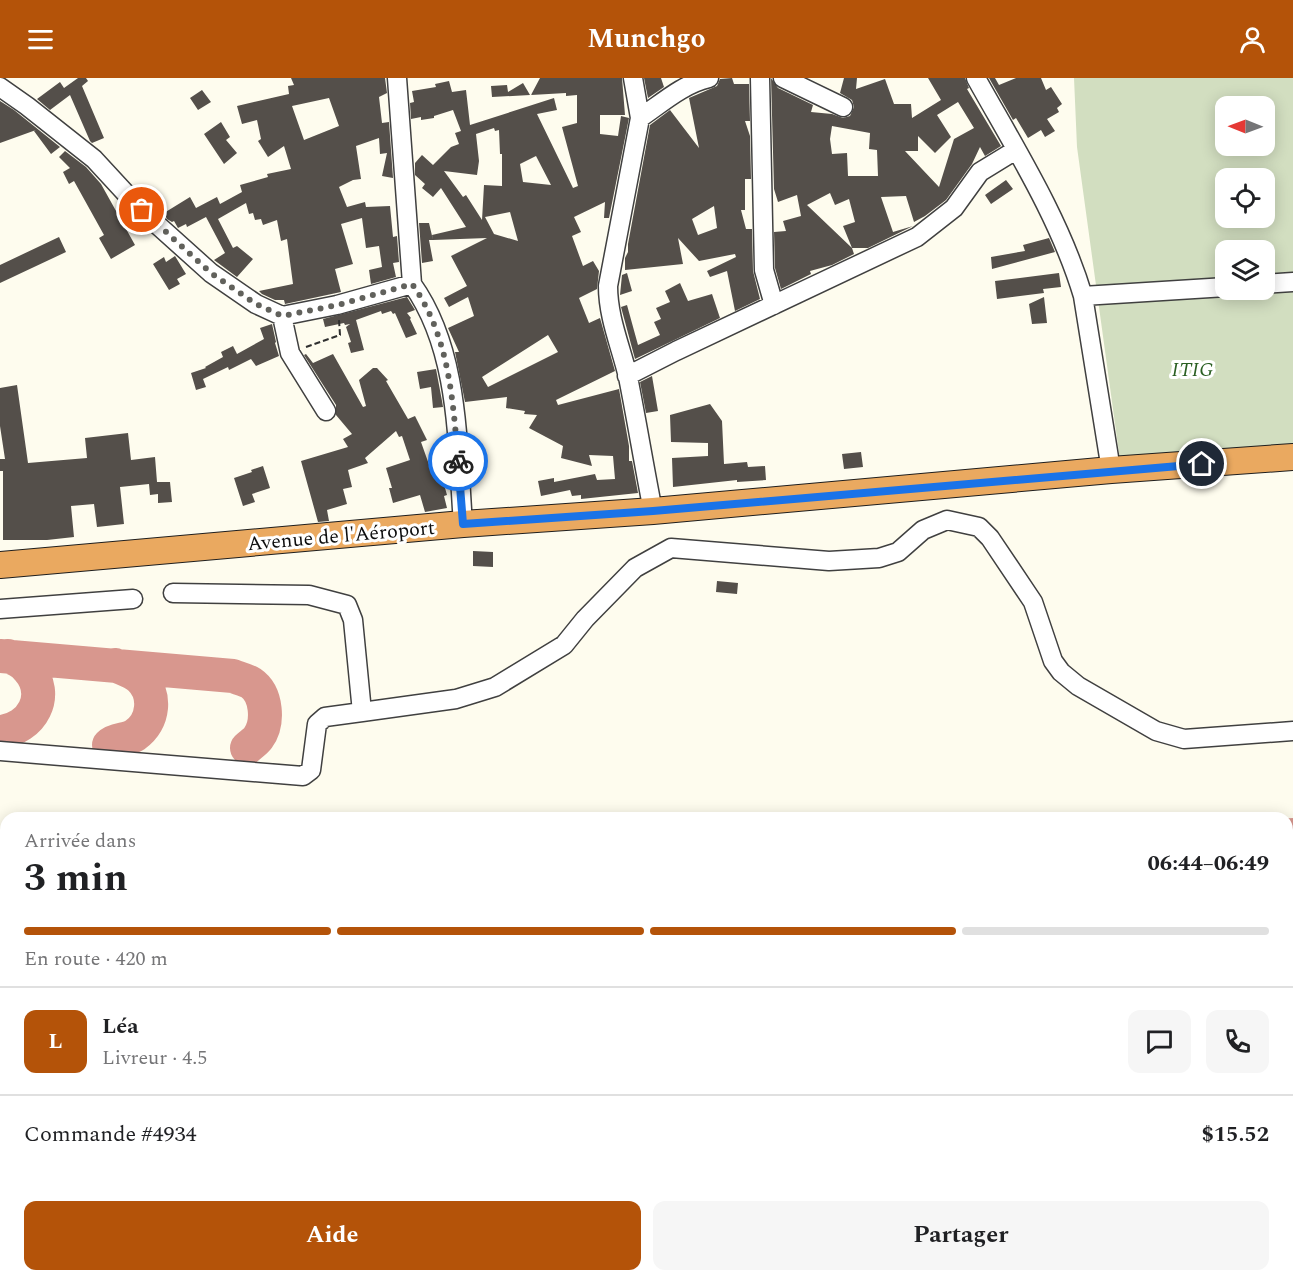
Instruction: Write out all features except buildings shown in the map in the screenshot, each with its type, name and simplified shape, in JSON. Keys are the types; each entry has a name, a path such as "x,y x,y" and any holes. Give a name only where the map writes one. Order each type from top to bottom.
{"highway":[{"name":"Avenue de l'Aéroport","path":"0,565 463,524 653,511 1293,457"}],"street":[{"path":"397,78 412,284 423,299 433,321 451,383 463,524"},
{"path":"633,78 640,118 608,286 609,312 627,376 653,511"},
{"path":"640,118 674,93 709,78"},
{"path":"760,78 764,263 774,305"},
{"path":"783,78 843,107"},
{"path":"976,78 1016,150 1075,269 1083,296 1111,471"},
{"path":"0,87 94,159 142,210 211,273 256,304 282,316 338,305 412,284"},
{"path":"627,376 917,237 954,208 980,172 1016,150"},
{"path":"1275,283 1293,282"},
{"path":"1083,296 1215,288"},
{"path":"282,316 290,353 326,411"},
{"path":"0,751 303,776 310,771 317,724 325,717 456,699 495,687 564,645 585,619 635,568 671,548 829,561 879,558 898,552 923,530 947,520 979,527 990,538 1033,602 1053,661 1061,672 1078,686 1156,731 1184,739 1293,731"},
{"path":"173,593 309,596 347,605 353,620 362,712"},
{"path":"0,609 133,599"}],"path":[{"path":"290,353 340,335 338,305"}],"green space":[{"name":"ITIG","path":"1074,78 1293,78 1293,446 1120,460 1077,147"}],"taxiway":[{"path":"0,656 233,676 244,680 256,688 265,709 262,732 247,748"},
{"path":"0,732 21,725 29,718 38,700 35,679 24,664 8,656"},
{"path":"109,745 135,735 146,723 151,708 149,692 140,678 115,665"}],"way so far":[{"path":"142,210 211,273 256,304 282,316 338,305 412,284 423,299 433,321 451,383 458,461"}],"route":[{"path":"458,461 463,524 653,511 1202,464"}]}
